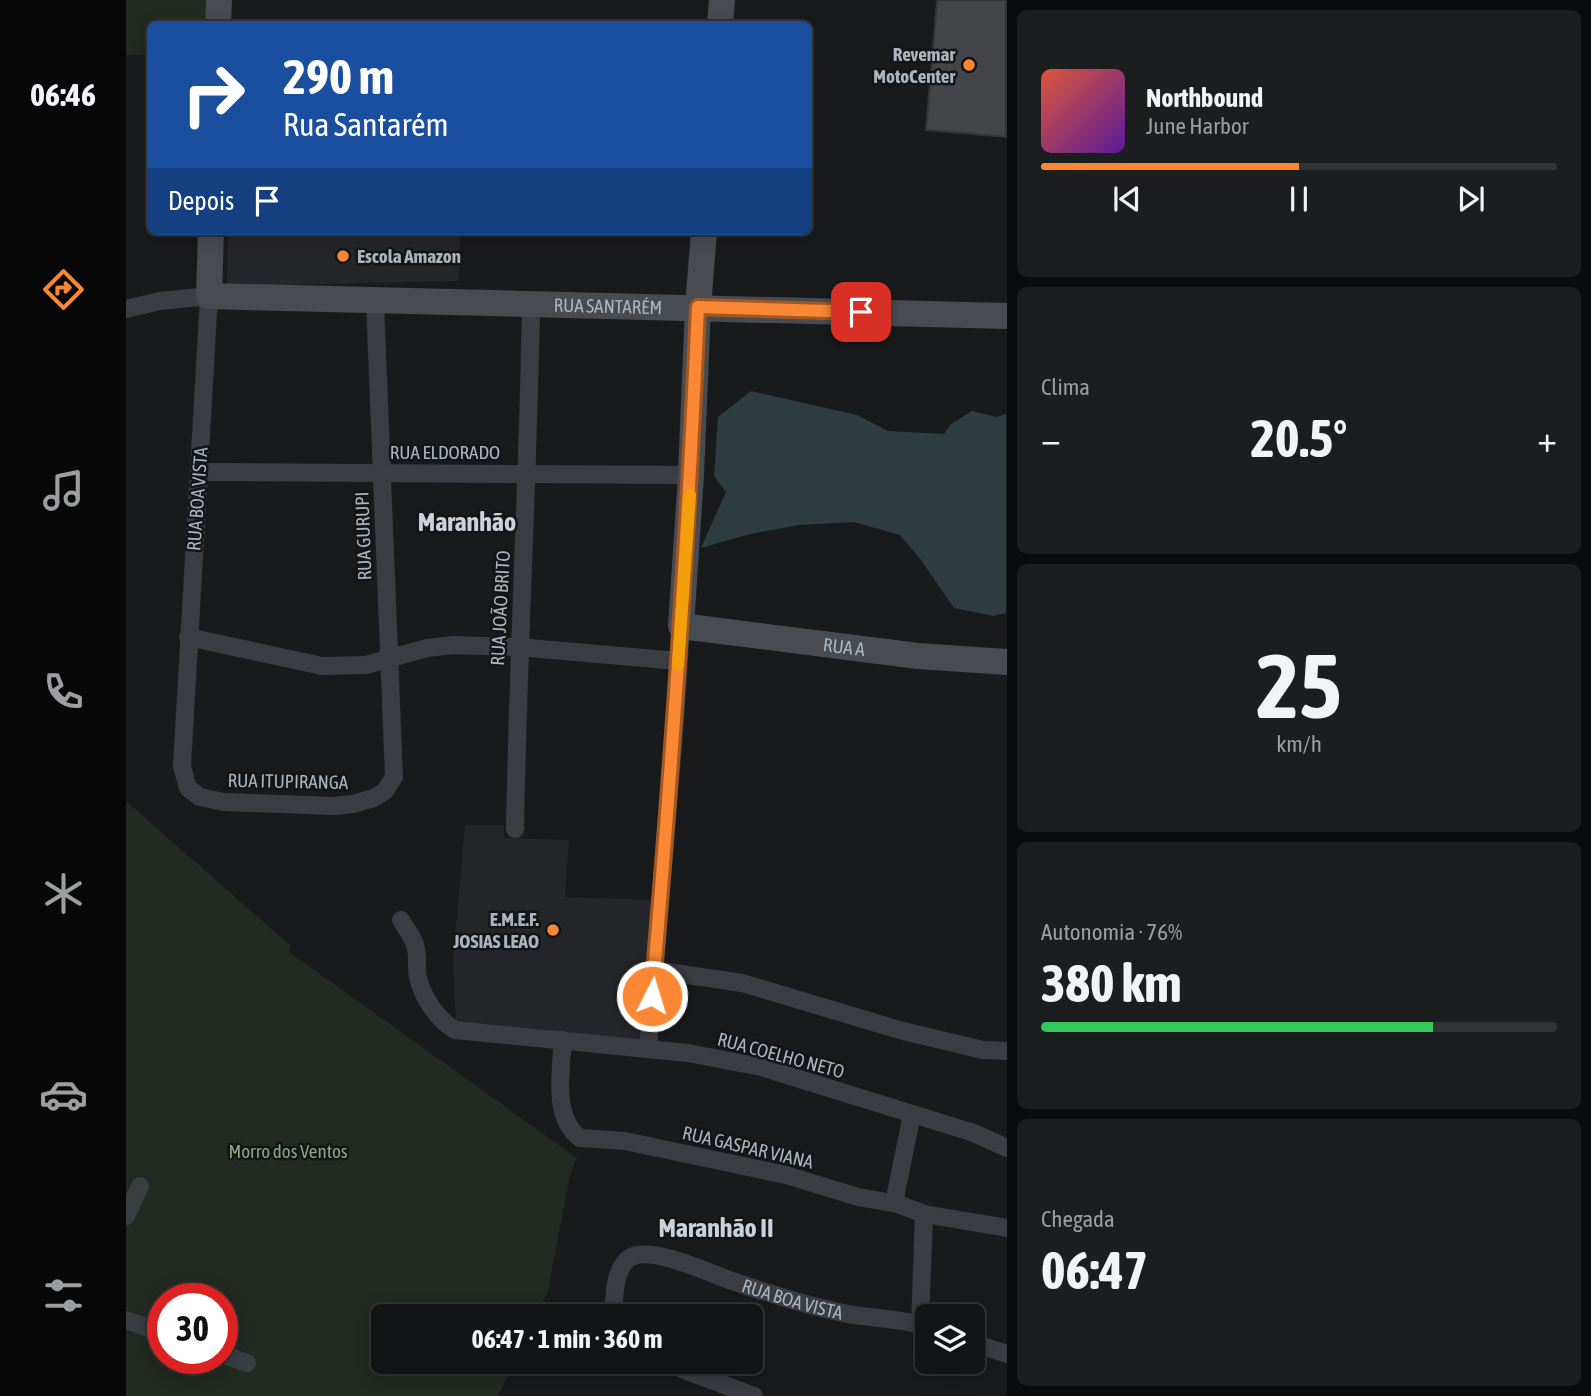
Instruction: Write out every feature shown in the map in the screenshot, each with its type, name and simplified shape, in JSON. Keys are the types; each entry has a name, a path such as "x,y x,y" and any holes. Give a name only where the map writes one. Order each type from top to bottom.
{"street":[{"path":"218,21 219,0"},
{"path":"720,21 722,0"},
{"name":"RUA BOA VISTA","path":"183,766 211,235"},
{"path":"648,1048 675,721 704,235"},
{"path":"126,309 209,296"},
{"name":"RUA SANTARÉM","path":"209,296 1006,316"},
{"name":"RUA GURUPI","path":"375,302 394,769"},
{"name":"RUA JOÃO BRITO","path":"515,829 518,647 528,473 531,306"},
{"name":"RUA ELDORADO","path":"199,472 691,475"},
{"name":"RUA A","path":"681,626 918,656 1006,662"},
{"path":"188,637 322,666 366,665 427,648 453,645 518,647 678,661"},
{"name":"RUA ITUPIRANGA","path":"183,766 188,788 200,797 224,802 334,806 374,798 392,783 394,769"},
{"name":"RUA COELHO NETO","path":"401,920 416,949 418,978 436,1014 455,1030 648,1048 761,1067 974,1133 1006,1148"},
{"path":"654,970 742,983 902,1031 983,1050 1006,1051"},
{"name":"RUA GASPAR VIANA","path":"563,1040 560,1084 563,1110 569,1127 580,1138 625,1141 786,1175 858,1197 894,1203 924,1214 1006,1228"},
{"path":"894,1203 912,1114"},
{"path":"126,1216 140,1186"},
{"path":"924,1214 924,1304"},
{"name":"RUA BOA VISTA","path":"614,1304 618,1275 623,1263 632,1256 644,1254 660,1256 741,1284 847,1314 915,1324"},
{"path":"126,1320 147,1327"},
{"path":"985,1347 1006,1354"},
{"path":"238,1360 247,1363"},
{"path":"695,1374 754,1396"}],"shaded area":[{"name":"Escola Amazon","path":"228,235 460,235 459,281 227,286"},
{"path":"751,391 857,415 888,431 944,434 951,424 972,411 996,417 1006,414 1006,613 994,616 954,608 900,535 854,522 799,525 750,534 701,548 726,492 714,476 718,417"},
{"name":"E.M.E.F. JOSIAS LEAO","path":"465,825 504,825 504,838 569,840 565,897 653,900 640,1040 456,1021 453,961"}],"green space":[{"path":"126,0 213,0 212,21 147,21 147,55 127,55 126,58"},
{"name":"Morro dos Ventos","path":"126,801 291,946 289,952 577,1158 570,1175 548,1291 542,1304 371,1304 371,1374 508,1374 498,1396 126,1396"}],"building":[{"name":"Revemar MotoCenter","path":"937,0 1006,0 1006,137 926,130"}],"slow traffic":[{"path":"678,665 690,495"}],"place":[{"name":"Revemar MotoCenter","path":"969,65"},
{"name":"Escola Amazon","path":"343,256"},
{"name":"E.M.E.F. JOSIAS LEAO","path":"553,930"}],"district":[{"name":"Maranhão","path":"467,522"},
{"name":"Maranhão II","path":"716,1228"}],"route":[{"path":"652,996 675,721 691,475 698,307 861,312"}]}
